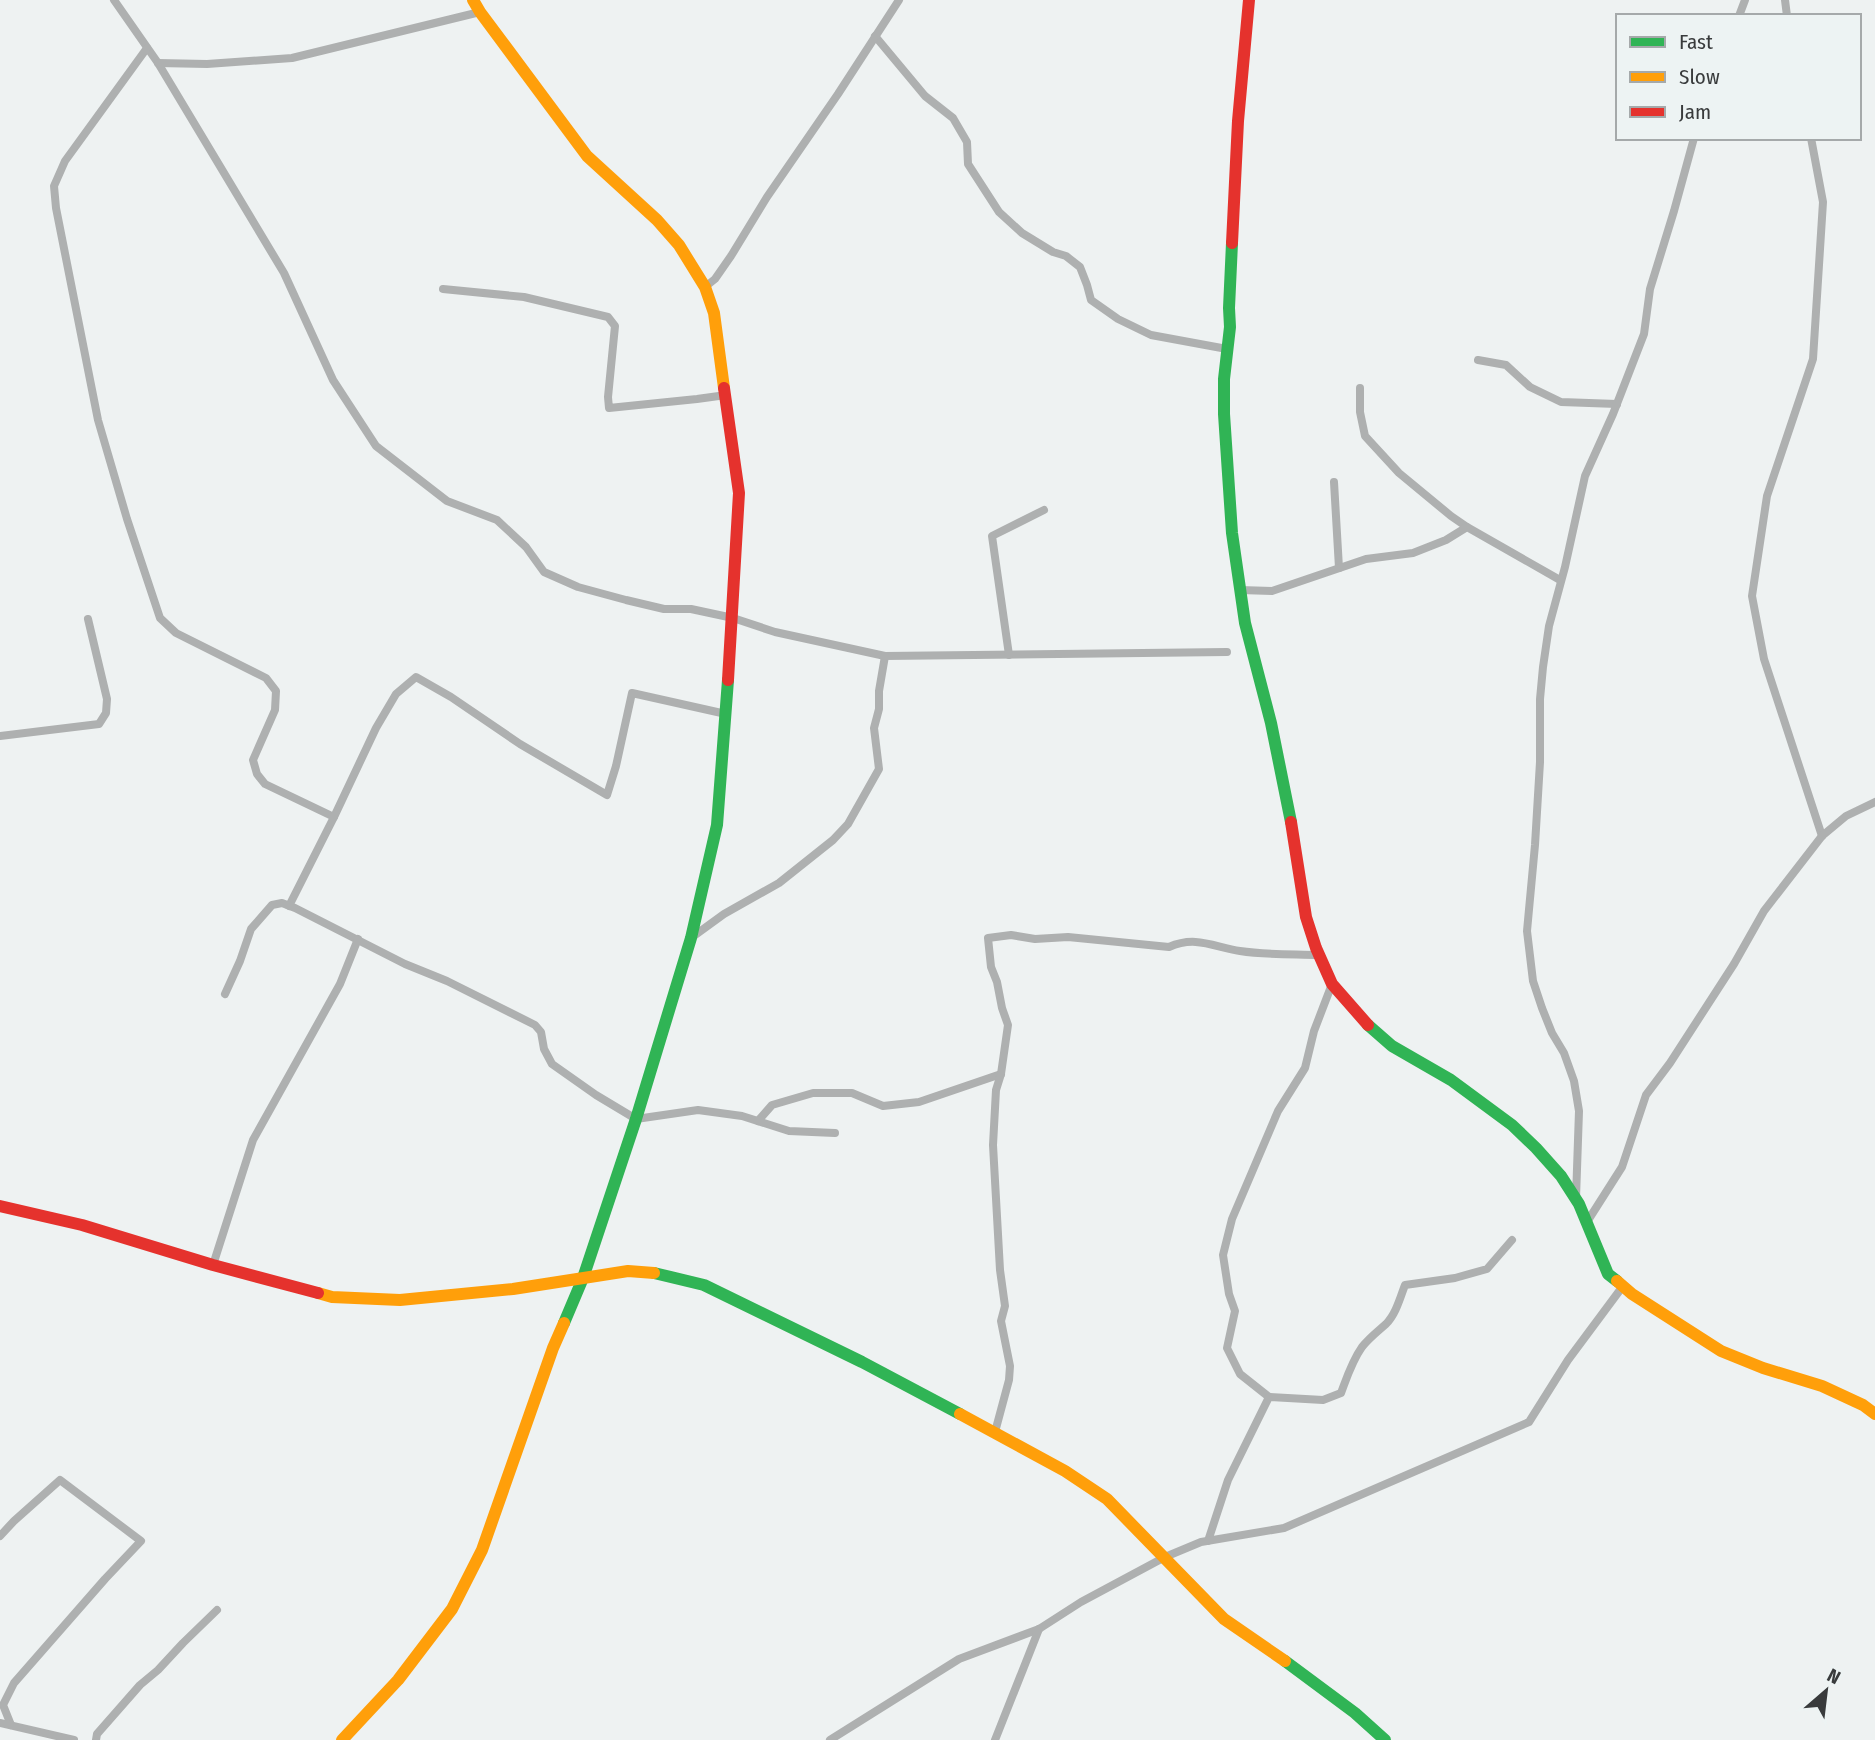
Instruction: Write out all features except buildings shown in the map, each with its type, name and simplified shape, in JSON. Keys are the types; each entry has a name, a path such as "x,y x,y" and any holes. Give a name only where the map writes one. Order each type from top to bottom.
{"street":[{"path":"114,0 158,63 284,273 334,380 376,446 447,501 497,520 526,547 544,572 578,587 639,603 664,609 691,609 733,618 775,632 885,656 1227,652"},
{"path":"342,1740 398,1680 452,1609 482,1550 553,1348 583,1278 636,1119 691,938 717,825 726,714 739,493 714,313 705,287 679,245 657,220 587,156 473,0"},
{"path":"705,287 715,279 731,256 767,197 899,0"},
{"path":"1249,0 1238,121 1230,327 1224,379 1232,533 1245,623 1271,723 1306,917 1319,955 1332,984 1365,1022 1392,1046 1451,1080 1512,1125 1561,1175 1576,1198 1608,1274 1632,1294 1721,1351 1763,1368 1822,1386 1863,1405 1875,1414"},
{"path":"158,63 207,64 292,58 480,12"},
{"path":"875,36 925,96 953,118 967,142 968,164 999,212 1022,233 1080,267 1091,300 1118,319 1151,335 1227,349"},
{"path":"147,48 65,161 54,186 98,420 160,618 176,633 266,678 276,691 275,710 253,760 257,774 265,784 334,817"},
{"path":"1576,1198 1579,1111 1574,1081 1533,981 1527,931 1535,845 1542,678 1549,626 1585,476 1644,334 1650,289 1675,211 1693,140"},
{"path":"1811,140 1823,201 1813,359 1767,496 1752,596 1764,659 1822,835"},
{"path":"443,289 524,297 608,317 615,326 609,408 726,395"},
{"path":"1478,360 1506,365 1530,387 1561,402 1617,404"},
{"path":"1360,388 1360,412 1365,436 1399,473 1467,527 1560,580"},
{"path":"1334,482 1339,568"},
{"path":"1009,655 992,536 1044,510"},
{"path":"1240,590 1272,591 1366,559 1413,553 1446,540 1467,527"},
{"path":"0,736 99,724 106,713 107,699 89,619"},
{"path":"691,938 723,914 779,883 848,824 879,769 874,729 885,656"},
{"path":"289,906 376,728 396,694 416,677 451,697 520,744 607,795 632,693 726,714"},
{"path":"1587,1222 1622,1167 1646,1095 1734,964 1764,911 1822,835 1846,816 1875,802"},
{"path":"225,994 251,929 272,905 282,903 535,1025 541,1032 544,1049 552,1064 636,1119 698,1111 742,1116 789,1131 835,1133"},
{"path":"995,1432 1009,1380 1010,1366 1001,1321 1005,1306 1000,1270 993,1145 996,1090 1008,1025 991,967 988,938 1011,935 1035,939 1068,937 1169,947 1180,942 1198,941 1240,951 1319,955"},
{"path":"213,1265 253,1140 340,984 358,939"},
{"path":"1332,984 1314,1031 1305,1068 1278,1111 1232,1219 1223,1255 1229,1294 1235,1311 1227,1348 1240,1374 1269,1397 1323,1400 1341,1393 1361,1348 1386,1324 1395,1311 1405,1285 1455,1278 1487,1269 1512,1240"},
{"path":"758,1121 772,1105 813,1093 852,1094 883,1106 919,1102 1001,1074"},
{"path":"0,1206 82,1225 213,1265 332,1297 400,1300 513,1289 628,1271 659,1273 704,1285 862,1362 995,1432 1065,1471 1107,1499 1224,1619 1355,1713 1385,1740"},
{"path":"830,1740 959,1659 1039,1629 1081,1602 1165,1557 1201,1542 1284,1528 1529,1422 1568,1360 1623,1286"},
{"path":"1208,1541 1228,1480 1269,1397"},
{"path":"0,1536 60,1480 141,1541 14,1683 4,1705 11,1725"},
{"path":"96,1740 97,1734 140,1685 217,1610"},
{"path":"995,1740 1039,1629"},
{"path":"0,1723 74,1740"}],"traffic: fast":[{"path":"1232,243 1230,327 1224,379 1232,533 1245,623 1271,723 1291,822"},
{"path":"564,1323 583,1278 636,1119 691,938 717,825 728,680"},
{"path":"1368,1025 1392,1046 1451,1080 1512,1125 1536,1148 1561,1176 1579,1204 1608,1274 1617,1281"},
{"path":"654,1273 704,1285 862,1362 960,1414"},
{"path":"1285,1661 1355,1713 1385,1740"}],"traffic: slow":[{"path":"473,0 587,156 657,220 679,245 705,287 714,313 724,388"},
{"path":"318,1293 332,1297 400,1300 513,1289 628,1271 654,1273"},
{"path":"1617,1281 1632,1294 1721,1351 1763,1368 1822,1386 1863,1405 1875,1414"},
{"path":"342,1740 398,1680 452,1609 482,1550 564,1323"},
{"path":"960,1414 1065,1471 1107,1499 1224,1619 1285,1661"}],"traffic: jam":[{"path":"1232,243 1238,121 1249,0"},
{"path":"724,388 739,493 728,680"},
{"path":"1291,822 1306,917 1316,948 1332,984 1368,1025"},
{"path":"0,1206 82,1225 213,1265 318,1293"}]}
